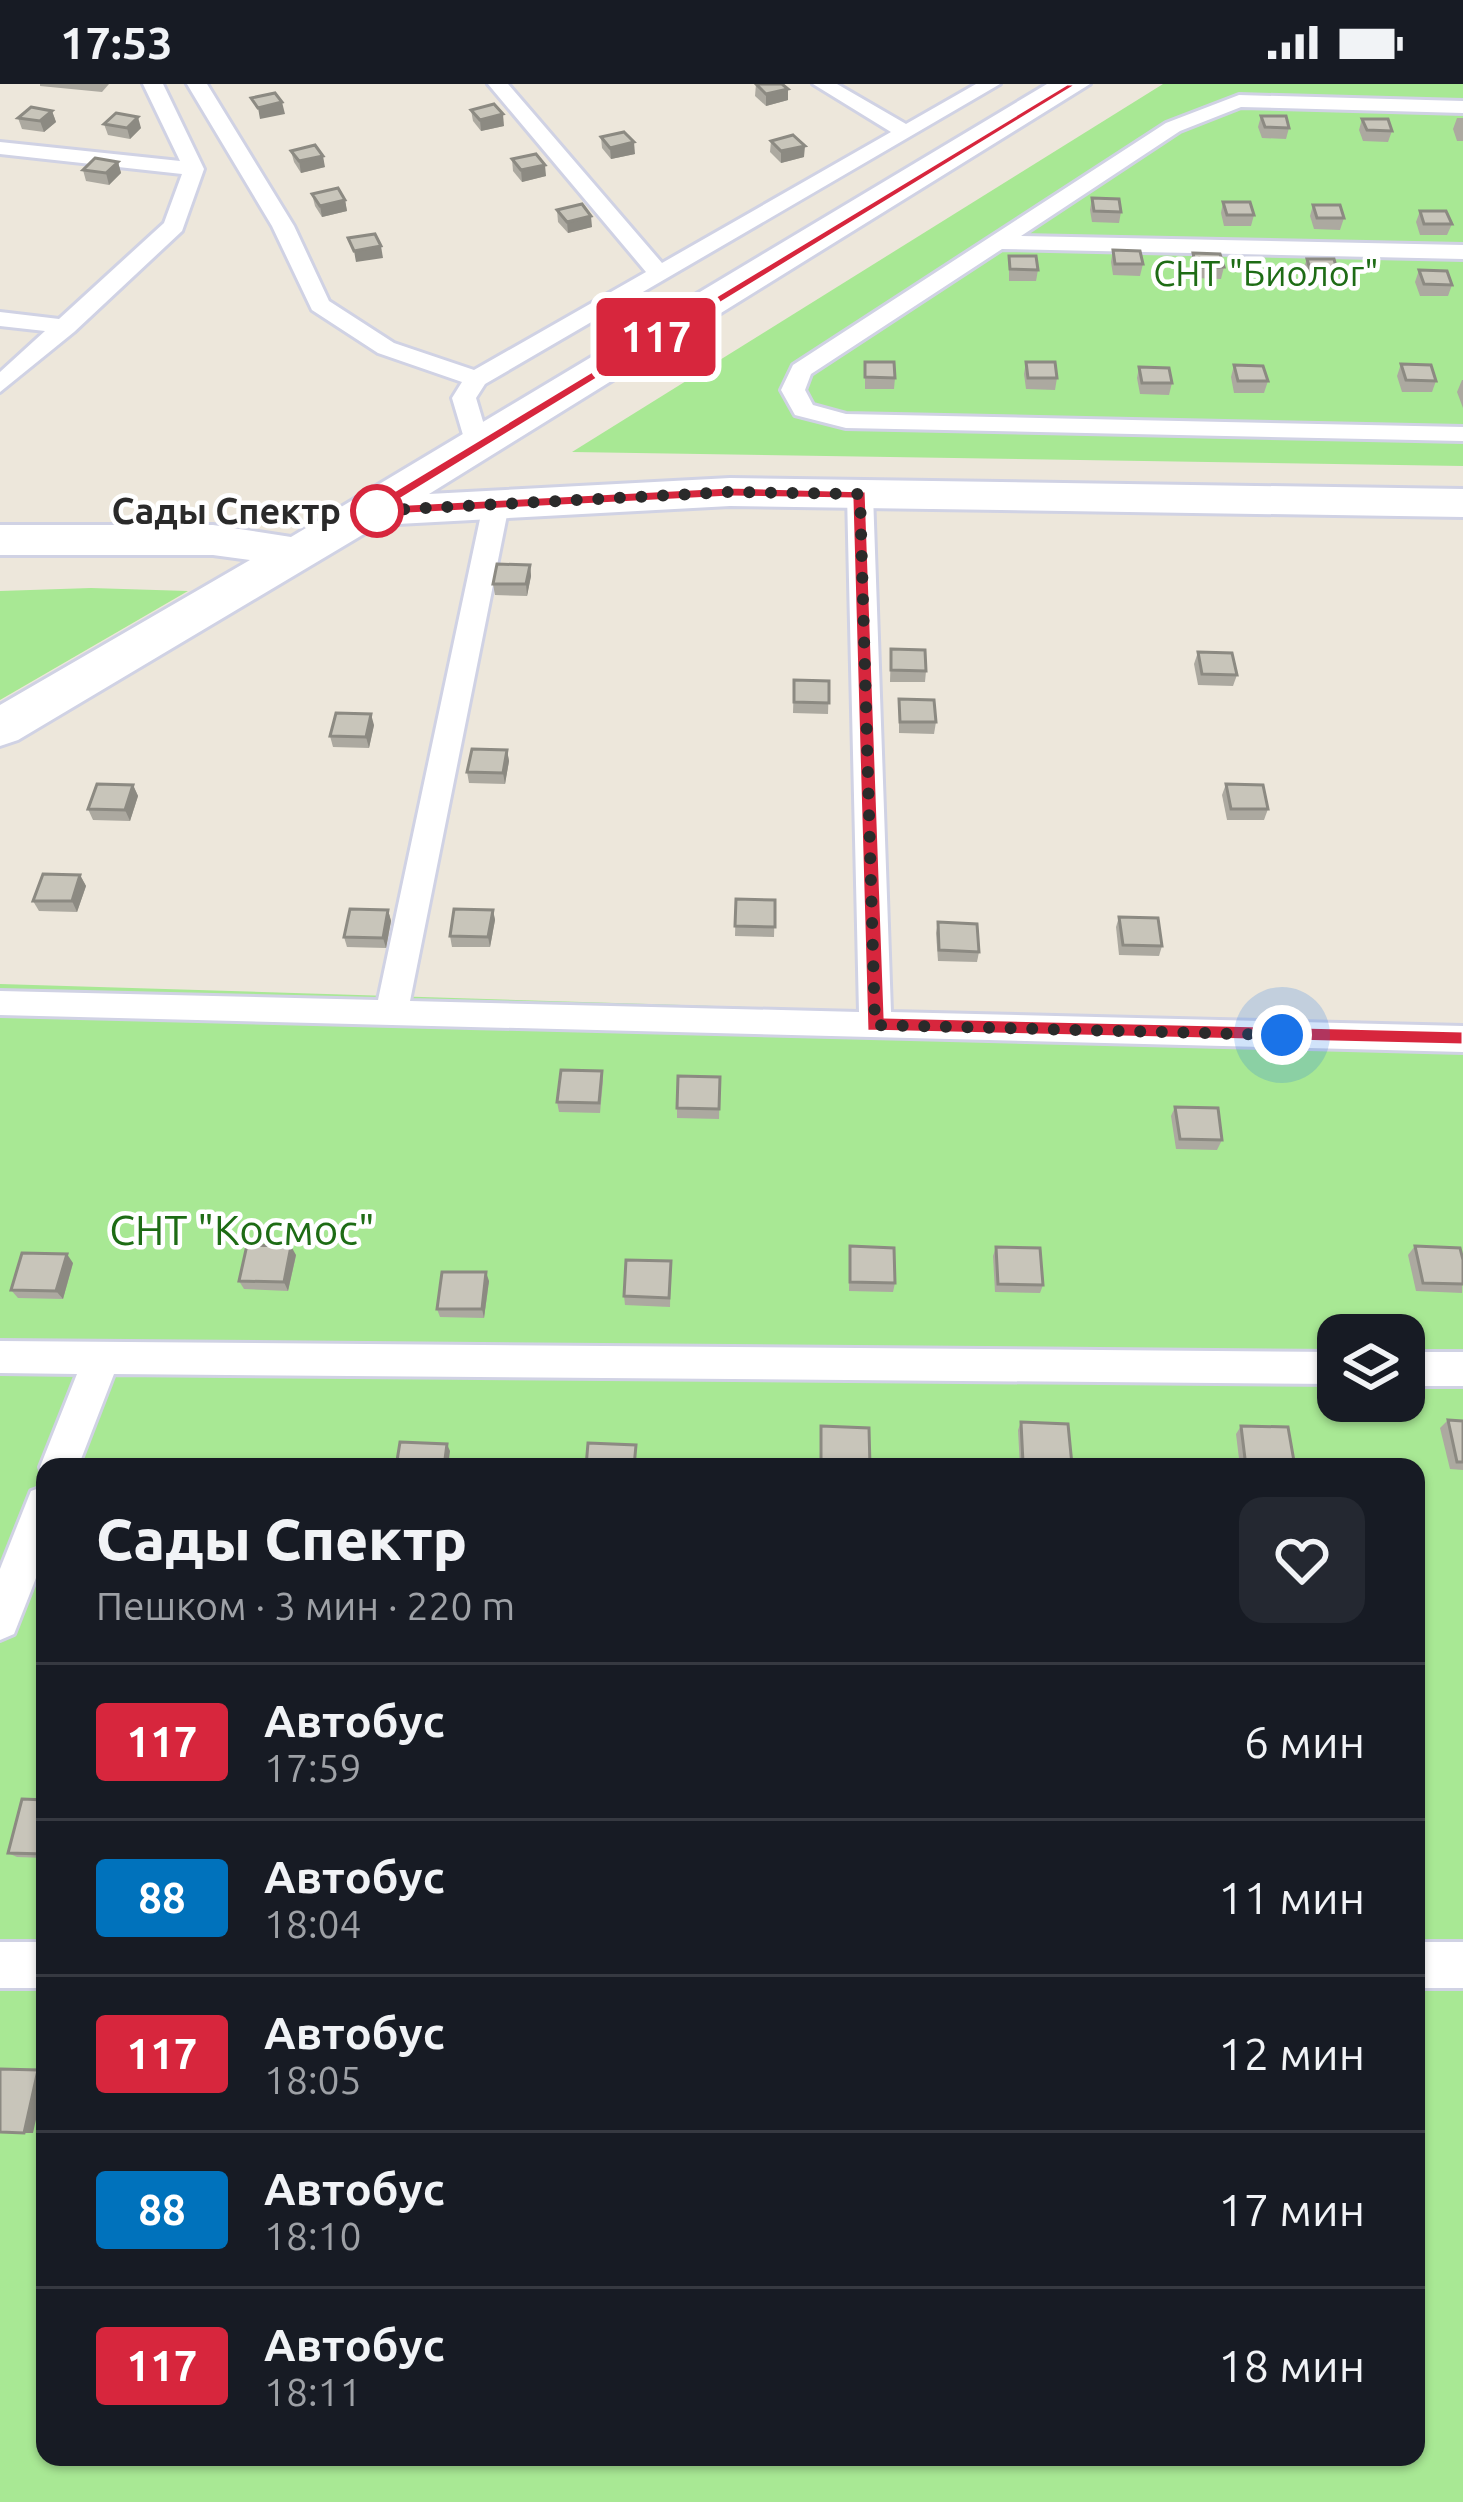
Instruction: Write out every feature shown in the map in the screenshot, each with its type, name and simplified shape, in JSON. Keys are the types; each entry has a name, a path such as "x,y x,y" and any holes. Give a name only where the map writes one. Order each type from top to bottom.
{"street":[{"path":"0,728 369,511 1072,84"},
{"path":"369,511 730,492 1463,503"},
{"path":"0,540 212,540 295,552"}],"lane":[{"path":"0,385 174,226 194,169 153,84"},
{"path":"196,84 283,226 320,305 386,348 476,379"},
{"path":"498,84 659,274"},
{"path":"823,84 903,131"},
{"path":"478,445 464,398 476,379 990,84"},
{"path":"1463,106 1239,101 1173,127 801,370 793,390 802,410 846,421 1463,434"},
{"path":"0,148 194,169"},
{"path":"998,242 1463,252"},
{"path":"0,319 66,328"},
{"path":"860,494 875,1025"},
{"path":"391,1012 496,505"},
{"path":"0,1003 1463,1039"},
{"path":"0,1357 1317,1368"},
{"path":"62,1458 101,1359"},
{"path":"1425,1369 1463,1369"},
{"path":"0,1620 36,1527"},
{"path":"0,1965 36,1965"},
{"path":"1425,1965 1463,1965"}],"green space":[{"name":"СНТ \"Биолог\"","path":"1163,84 1463,84 1463,466 572,452"},
{"path":"0,591 188,591 0,700"},
{"name":"СНТ \"Космос\"","path":"0,984 1463,1029 1463,2502 0,2502"}],"building":[{"path":"756,84 782,84 788,89 766,94"},
{"path":"275,93 282,102 258,108 251,98"},
{"path":"494,104 503,114 480,120 471,110"},
{"path":"31,107 52,111 40,121 18,118"},
{"path":"116,113 138,117 127,128 104,124"},
{"path":"1261,116 1286,116 1289,128 1265,127"},
{"path":"1362,119 1388,119 1392,131 1367,130"},
{"path":"624,132 634,142 610,148 601,137"},
{"path":"793,135 805,146 781,151 771,141"},
{"path":"315,145 323,156 299,161 291,151"},
{"path":"536,154 545,165 521,170 512,159"},
{"path":"95,158 118,162 106,173 83,170"},
{"path":"338,188 345,200 320,206 312,194"},
{"path":"1092,198 1119,199 1121,212 1094,211"},
{"path":"1223,202 1250,202 1254,215 1227,215"},
{"path":"582,204 591,216 567,222 557,210"},
{"path":"1313,205 1340,205 1344,218 1317,218"},
{"path":"1420,211 1446,211 1452,224 1424,224"},
{"path":"375,234 381,246 354,251 348,238"},
{"path":"1113,250 1140,251 1143,264 1115,264"},
{"path":"1193,253 1220,254 1224,267 1196,267"},
{"path":"1009,256 1036,256 1038,270 1010,269"},
{"path":"1307,259 1334,259 1338,273 1311,273"},
{"path":"1419,270 1447,271 1452,285 1424,284"},
{"path":"865,362 894,362 895,378 865,377"},
{"path":"1026,362 1055,362 1057,378 1028,378"},
{"path":"1401,364 1431,365 1436,381 1406,380"},
{"path":"1234,365 1263,366 1268,381 1238,381"},
{"path":"1139,367 1169,368 1172,383 1142,383"},
{"path":"497,564 530,565 526,584 493,584"},
{"path":"891,649 925,650 926,671 891,670"},
{"path":"1198,652 1232,653 1237,675 1202,674"},
{"path":"794,680 829,681 829,703 794,702"},
{"path":"899,699 934,700 936,722 900,722"},
{"path":"336,713 371,714 366,737 330,736"},
{"path":"472,749 507,750 503,773 467,772"},
{"path":"97,784 133,785 125,810 88,809"},
{"path":"1226,784 1263,785 1268,809 1231,809"},
{"path":"43,874 80,875 72,901 33,901"},
{"path":"736,899 775,900 775,927 735,926"},
{"path":"350,909 388,910 383,938 344,937"},
{"path":"454,909 493,910 488,937 450,936"},
{"path":"1119,917 1158,918 1162,946 1123,945"},
{"path":"938,922 977,924 979,952 939,950"},
{"path":"561,1070 602,1071 599,1103 557,1102"},
{"path":"678,1076 720,1077 719,1109 677,1108"},
{"path":"1175,1107 1218,1108 1222,1140 1180,1139"},
{"path":"247,1245 291,1246 284,1282 239,1281"},
{"path":"850,1246 894,1248 895,1283 850,1282"},
{"path":"1415,1246 1460,1248 1463,1284 1423,1283"},
{"path":"996,1247 1040,1248 1043,1285 998,1284"},
{"path":"22,1253 67,1254 56,1291 11,1290"},
{"path":"626,1260 671,1261 669,1298 624,1296"},
{"path":"442,1272 486,1272 482,1309 437,1309"},
{"path":"1448,1420 1463,1421 1463,1462 1457,1462"},
{"path":"1021,1422 1068,1424 1071,1458 1023,1458"},
{"path":"821,1426 869,1428 870,1458 821,1458"},
{"path":"1241,1426 1288,1427 1293,1458 1245,1458"},
{"path":"400,1442 447,1444 445,1458 397,1458"},
{"path":"588,1443 636,1445 635,1458 587,1458"},
{"path":"22,1799 36,1800 36,1854 8,1853"},
{"path":"0,2069 36,2070 24,2133 0,2132"}],"bus line":[{"name":"117","path":"1072,84 369,511 730,492 860,494 875,1025 1463,1039"}],"place":[{"name":"Сады Спектр","path":"377,511"}],"route":[{"path":"377,511 369,511 730,492 860,494 875,1025 1282,1035"}]}
